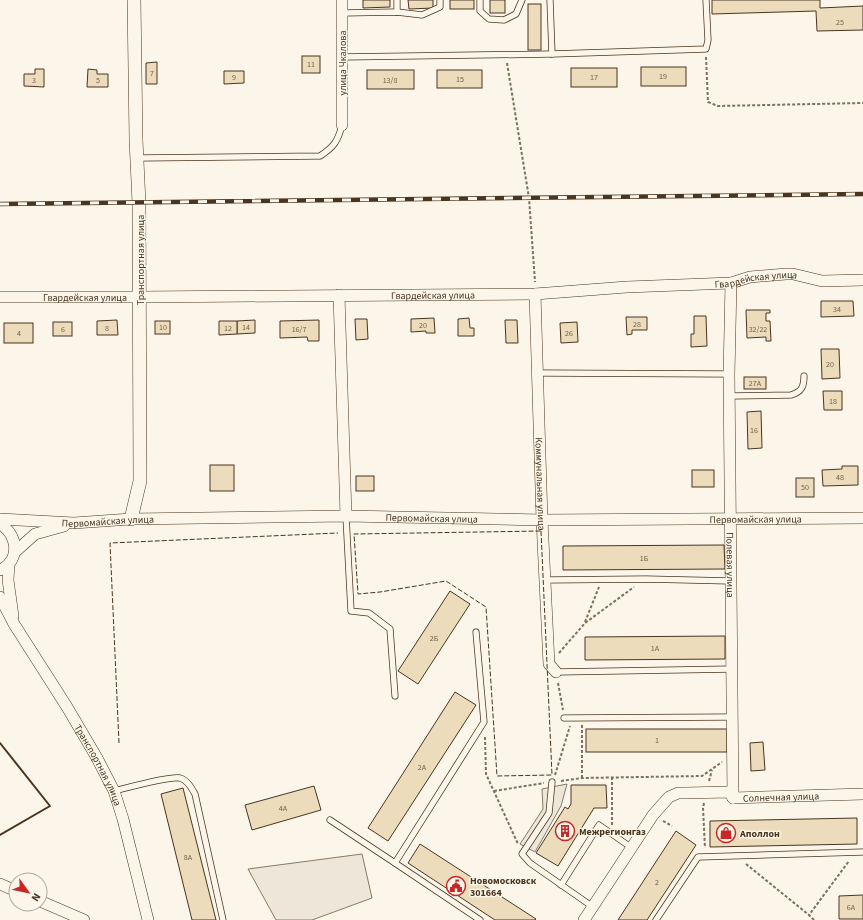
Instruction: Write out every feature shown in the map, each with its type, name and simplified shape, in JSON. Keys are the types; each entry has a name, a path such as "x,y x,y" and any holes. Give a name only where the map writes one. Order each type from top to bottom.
{"street":[{"name":"Транспортная улица","path":"131,520 140,481 139,203 134,0"},
{"name":"улица Чкалова","path":"342,0 342,125"},
{"name":"Гвардейская улица","path":"0,297 535,294 628,287 731,283 750,277 786,274 793,274 822,281 863,280"},
{"name":"Полевая улица","path":"731,283 731,580 734,798"},
{"name":"Коммунальная улица","path":"535,294 542,520 553,668"},
{"path":"339,295 346,516"},
{"name":"Первомайская улица","path":"0,519 74,523 131,520 346,516 542,520 863,518"},
{"path":"14,624 8,580 4,567 15,552 35,534 74,523"},
{"path":"0,524 11,532 15,543 15,552"},
{"name":"Транспортная улица","path":"0,598 14,624 67,707 114,790 123,819 148,920"},
{"name":"Солнечная улица","path":"584,920 653,815 669,797 678,793 728,792 734,798 863,794"},
{"path":"48,904 84,920"}],"lane":[{"path":"397,0 397,12"},
{"path":"342,13 397,12 422,15 440,7 440,0"},
{"path":"480,0 480,11 489,19 504,20 516,14 522,0"},
{"path":"550,0 552,54"},
{"path":"342,57 552,54 706,49 708,40 706,0"},
{"path":"138,158 320,156 330,150 338,139 342,125"},
{"path":"538,373 730,374"},
{"path":"730,396 797,394 804,383 804,376"},
{"path":"346,516 351,611 369,613 390,629 395,696"},
{"path":"546,580 602,578 731,580"},
{"path":"395,863 484,722 476,632"},
{"path":"553,668 732,669"},
{"path":"564,718 733,717"},
{"path":"114,790 168,778 180,778 189,784 195,794 223,920"},
{"path":"552,782 549,813 522,854 530,863 593,907"},
{"path":"330,820 480,920"},
{"path":"561,885 599,825 632,848"},
{"path":"656,920 698,857 706,858 863,852"}],"path":[{"path":"706,49 708,102 718,106 863,103"},
{"path":"506,54 529,198 535,294"},
{"path":"564,718 553,668 585,623 602,578"},
{"path":"585,623 646,579"},
{"path":"552,782 572,718"},
{"path":"582,718 582,778"},
{"path":"484,722 486,774 522,854"},
{"path":"494,791 582,778 702,776 733,755"},
{"path":"706,858 703,808 712,769"},
{"path":"612,778 612,834"},
{"path":"809,915 856,852"},
{"path":"738,856 814,920"}],"shaded area":[{"path":"567,784 561,806 535,852 520,844 543,809 542,789"},
{"path":"362,854 372,898 312,920 276,920 248,869"}],"building":[{"path":"363,0 390,0 390,7 363,8"},
{"path":"408,0 433,0 433,8 409,9"},
{"path":"450,0 474,0 474,9 450,9"},
{"path":"490,0 505,0 505,13 490,13"},
{"path":"712,0 820,0 820,8 863,6 863,30 817,31 816,11 712,14"},
{"path":"528,4 541,4 541,50 528,50"},
{"path":"302,56 320,56 320,73 302,73"},
{"path":"157,62 157,84 146,84 146,63"},
{"path":"641,67 686,67 686,86 641,86"},
{"path":"571,68 617,68 617,87 571,87"},
{"path":"35,69 44,69 44,87 24,86 24,74 35,74"},
{"path":"88,69 97,70 97,74 108,74 108,87 87,87"},
{"path":"367,70 414,70 414,89 367,89"},
{"path":"437,70 482,70 482,88 437,88"},
{"path":"224,71 244,71 244,83 224,84"},
{"path":"821,301 853,301 854,316 821,317"},
{"path":"746,310 770,310 770,313 766,313 766,321 770,321 771,341 766,341 766,337 747,338"},
{"path":"694,316 706,316 707,346 691,347 691,334 694,334"},
{"path":"626,317 647,317 647,330 632,330 632,334 627,335"},
{"path":"434,318 435,333 426,333 426,331 411,332 411,319"},
{"path":"469,318 470,328 474,328 474,336 458,336 458,319"},
{"path":"355,319 367,319 368,339 356,340"},
{"path":"117,320 118,335 97,335 97,321"},
{"path":"255,320 255,333 237,334 237,321"},
{"path":"319,320 319,341 308,341 307,337 280,338 280,321"},
{"path":"505,320 517,320 518,343 506,343"},
{"path":"155,321 170,321 170,334 155,334"},
{"path":"219,321 237,321 237,334 219,335"},
{"path":"53,322 72,322 72,336 53,336"},
{"path":"577,322 578,342 561,343 560,323"},
{"path":"4,323 33,323 33,343 4,343"},
{"path":"821,349 839,349 840,378 822,379"},
{"path":"744,377 766,377 766,389 744,389"},
{"path":"823,391 842,391 842,410 824,410"},
{"path":"761,411 762,448 748,449 747,412"},
{"path":"210,465 234,465 234,491 210,491"},
{"path":"842,466 858,466 858,485 823,486 822,470 842,469"},
{"path":"692,470 714,470 714,487 692,487"},
{"path":"356,476 374,476 374,491 356,491"},
{"path":"796,478 814,478 814,497 796,497"},
{"path":"724,545 725,569 563,570 563,546"},
{"path":"450,591 470,604 418,684 398,671"},
{"path":"725,636 725,659 585,660 585,637"},
{"path":"455,692 476,705 388,841 368,828"},
{"path":"586,729 727,729 727,752 586,752"},
{"path":"763,742 765,770 751,771 750,743"},
{"name":"Межрегионгаз","path":"571,785 606,785 607,808 594,808 558,866 536,853 565,807 568,809 571,804"},
{"path":"314,786 321,810 252,830 245,805"},
{"path":"183,788 216,920 192,920 161,794"},
{"path":"857,818 857,844 710,847 710,821"},
{"path":"676,831 696,845 647,920 618,920"},
{"path":"420,844 536,919 495,920 408,863"},
{"path":"863,895 863,919 839,919 839,896"}],"railway":[{"path":"0,204 863,194"}],"fence":[{"path":"541,531 552,775 497,776 486,607 446,581 380,592 358,594 354,534 541,531"},
{"path":"119,743 110,543 338,533"}],"wall":[{"path":"0,743 50,806 0,835"}],"place":[{"name":"Межрегионгаз","path":"565,831"},
{"name":"Аполлон","path":"726,833"},
{"name":"Новомосковск 301664","path":"456,886"}]}
